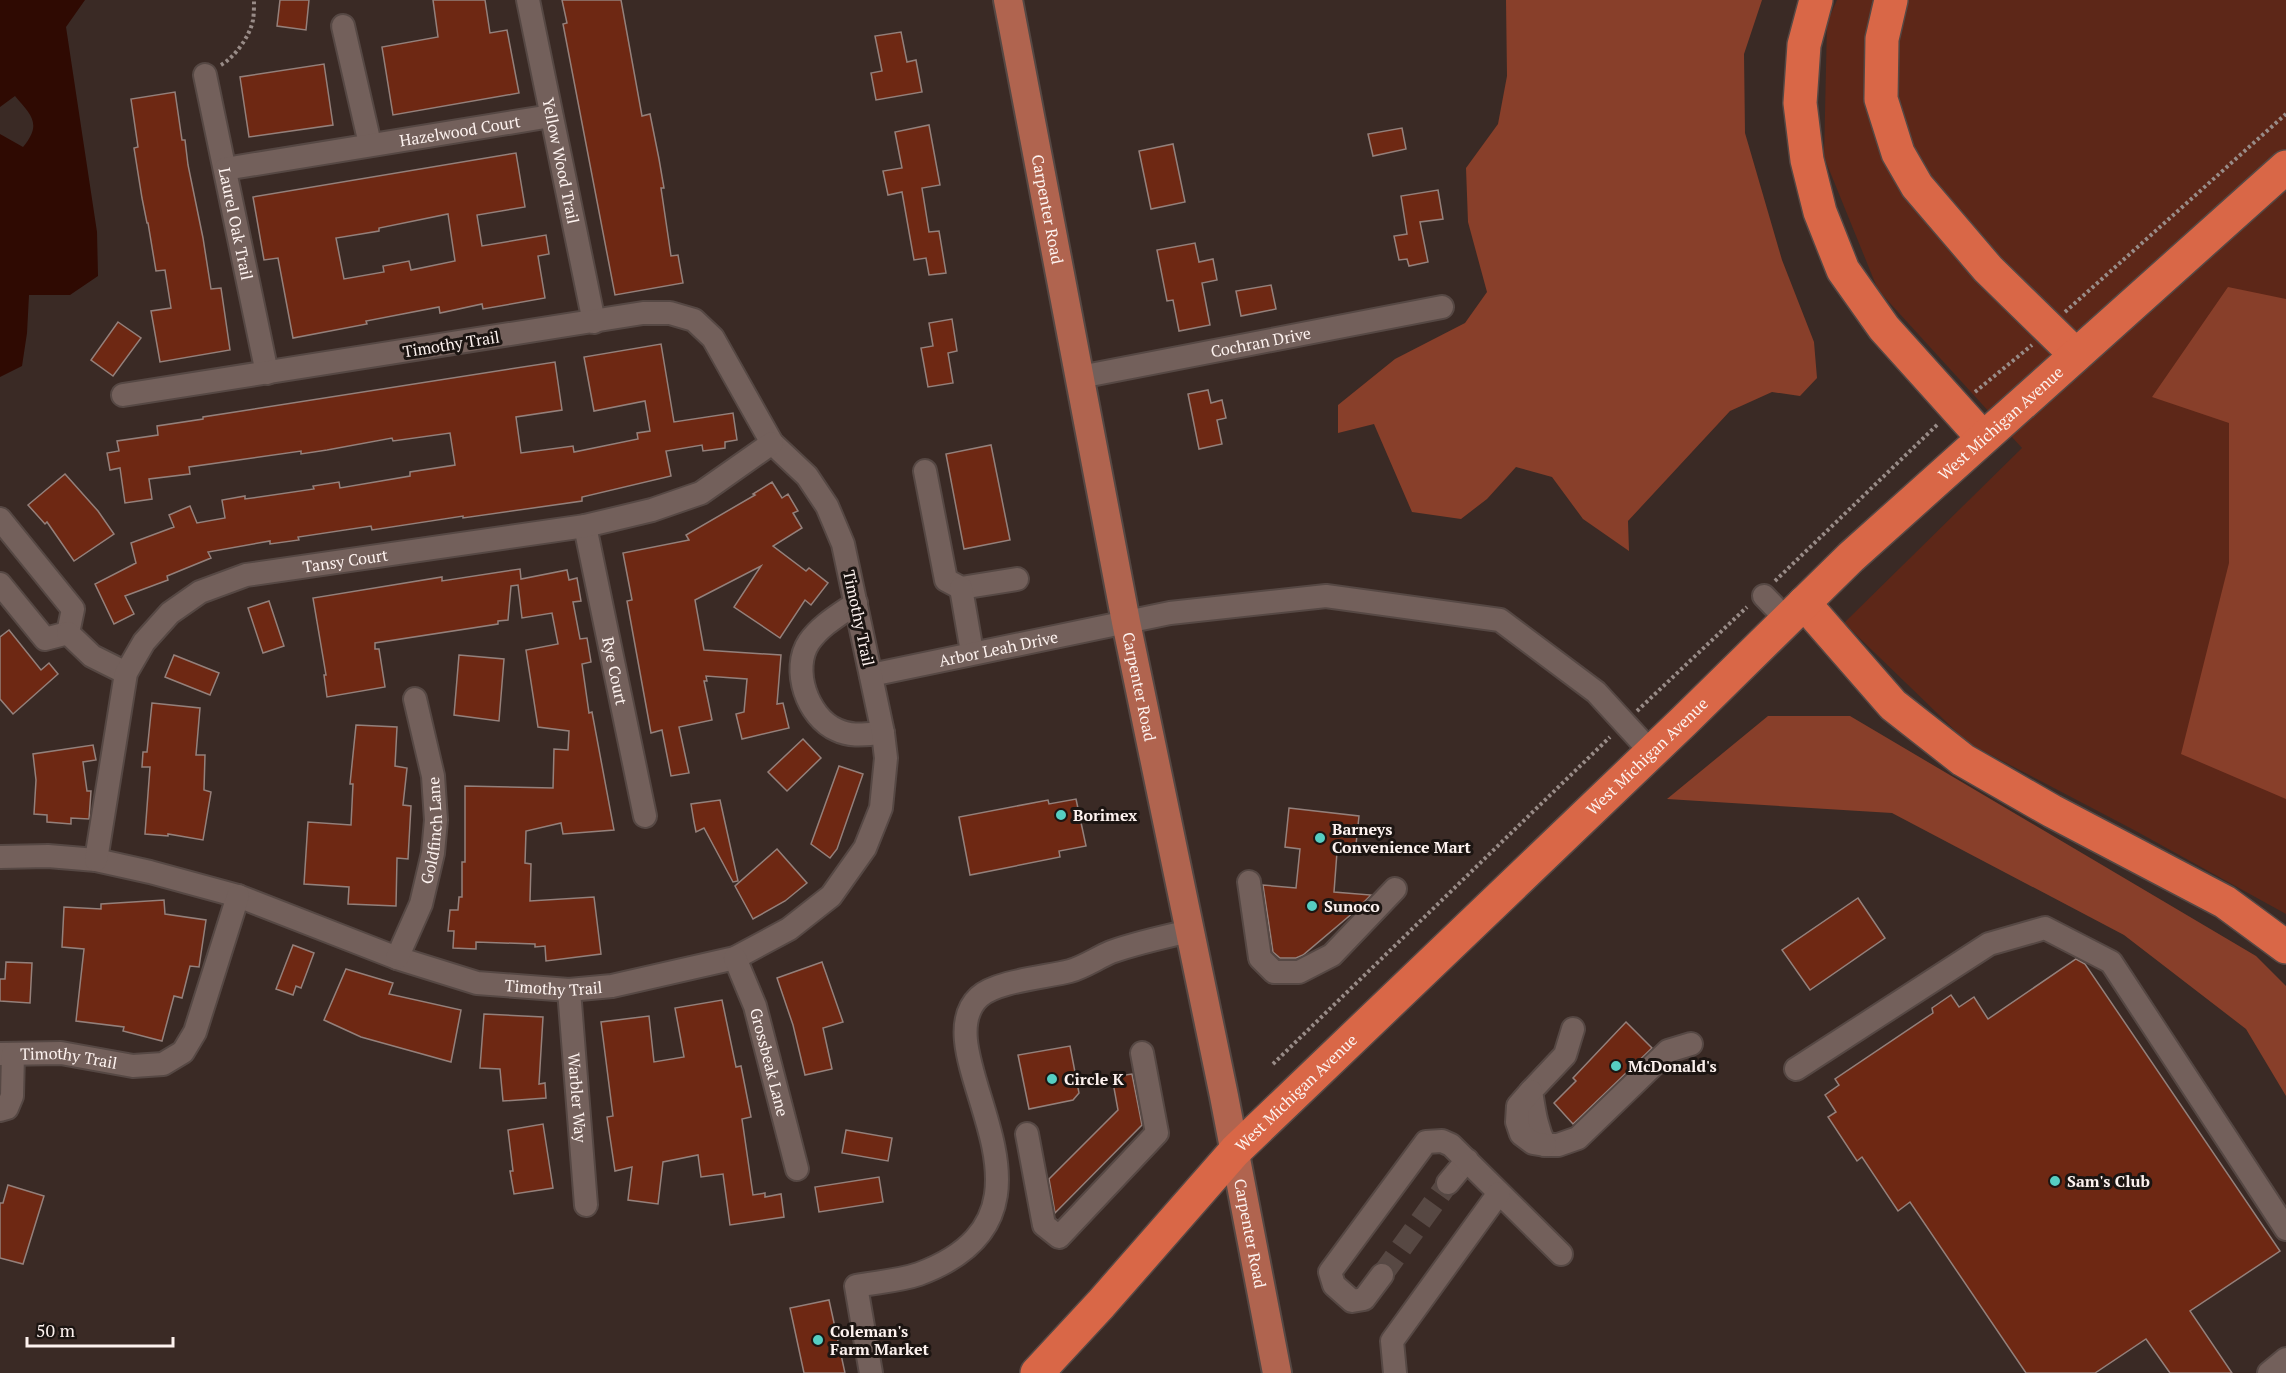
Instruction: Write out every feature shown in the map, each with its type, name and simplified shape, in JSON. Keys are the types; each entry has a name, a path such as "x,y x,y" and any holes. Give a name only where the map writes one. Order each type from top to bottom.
{"highway":[{"path":"1816,0 1804,45 1800,103 1807,160 1820,212 1843,270 1884,328 1983,438"},
{"path":"1891,0 1881,39 1881,99 1898,153 1917,186 1988,269 2076,355"},
{"name":"West Michigan Avenue","path":"1037,1373 1101,1304 1235,1151 1851,557 2286,167"},
{"path":"1796,612 1893,705 1963,760 2052,811 2225,902 2286,947"}],"main road":[{"name":"Carpenter Road","path":"1008,0 1126,622 1235,1151 1277,1373"}],"street":[{"name":"Yellow Wood Trail","path":"528,0 594,321"},
{"path":"343,26 370,144"},
{"name":"Laurel Oak Trail","path":"205,75 267,373"},
{"name":"Hazelwood Court","path":"225,169 551,116"},
{"name":"Cochran Drive","path":"1080,377 1442,307"},
{"name":"Timothy Trail","path":"0,856 48,856 96,860 150,872 238,896 397,958 477,983 569,990 612,986 735,958 789,929 831,896 865,848 881,808 886,758 883,733 843,544 827,506 807,476 772,443 713,338 694,320 670,313 643,313 123,395"},
{"name":"Tansy Court","path":"96,860 126,673 144,642 170,613 200,592 246,575 585,526 652,510 701,493 772,443"},
{"path":"925,471 946,579 961,588 1017,579"},
{"path":"0,519 73,609 68,633"},
{"name":"Rye Court","path":"585,526 645,816"},
{"path":"0,584 45,639 68,633"},
{"path":"961,588 972,652"},
{"path":"1763,594 1796,612"},
{"name":"Arbor Leah Drive","path":"871,675 972,652 1170,613 1326,596 1500,620 1596,692 1651,752"},
{"path":"856,603 825,624 808,643 800,666 804,690 817,713 835,730 852,735 883,733"},
{"path":"68,633 92,656 126,673"},
{"name":"Goldfinch Lane","path":"397,958 421,904 433,853 436,820 433,776 415,699"},
{"path":"1249,882 1260,958 1274,972 1299,972 1332,955 1395,889"},
{"name":"Timothy Trail","path":"6,1054 61,1053 133,1066 163,1064 183,1052 195,1032 238,896"},
{"path":"1796,1069 1989,944 2045,928 2111,962 2286,1229"},
{"path":"871,1373 856,1286 917,1274 945,1262 970,1245 987,1221 996,1192 997,1162 964,1036 968,1013 979,996 1016,982 1071,971 1111,952 1190,931"},
{"name":"Grossbeak Lane","path":"735,958 755,1006 796,1169"},
{"name":"Warbler Way","path":"569,990 586,1204"},
{"path":"1573,1029 1565,1055 1518,1106 1517,1122 1521,1134 1533,1143 1558,1145 1578,1138 1668,1051 1691,1044"},
{"path":"1027,1134 1044,1225 1059,1237 1157,1133 1142,1053"},
{"path":"0,1110 7,1108 12,1096 6,1054"},
{"path":"1383,1275 1364,1299 1352,1301 1334,1285 1330,1272 1426,1142 1442,1141 1450,1145 1561,1254"},
{"path":"1448,1184 1467,1160"},
{"path":"1395,1373 1392,1341 1499,1193"},
{"path":"2269,1373 2286,1359"}],"path":[{"path":"205,75 227,62 243,42 253,21 254,0"},
{"path":"2062,315 2286,114"},
{"path":"1968,398 2037,339"},
{"path":"1273,1064 1940,422"}],"shaded area":[{"path":"0,0 85,0 66,27 97,232 98,276 70,295 29,295 22,366 0,377 0,134 23,147 29,139 33,126 30,115 15,96 0,107"},
{"path":"1506,0 1762,0 1744,54 1745,133 1782,260 1814,342 1817,378 1800,396 1772,392 1730,411 1628,521 1629,551 1583,519 1552,477 1516,467 1487,499 1461,519 1412,512 1374,424 1338,433 1338,405 1395,359 1465,323 1487,292 1468,222 1466,168 1498,124 1507,76"},
{"path":"1837,0 2286,0 2286,914 2134,830 1968,743 1844,623 2022,448 1878,290 1824,157 1827,23"},
{"path":"2228,287 2286,299 2286,799 2181,754 2229,563 2229,423 2152,397"},
{"path":"1768,716 1850,716 2256,956 2286,986 2286,1096 2246,1029 2124,935 1892,813 1667,799"}],"building":[{"path":"280,0 309,0 306,30 277,26"},
{"path":"433,0 485,0 490,33 507,30 519,93 393,115 382,47 438,37"},
{"path":"562,0 621,0 642,116 650,114 659,159 671,256 678,255 683,283 615,295 563,24 567,23"},
{"path":"901,32 907,62 916,60 922,92 876,100 871,73 882,71 875,36"},
{"path":"324,64 333,125 249,137 240,77"},
{"path":"175,92 211,289 221,288 230,350 160,362 151,311 171,308 165,270 156,271 142,198 134,148 138,147 131,99"},
{"path":"929,125 940,185 922,188 929,232 939,231 946,273 929,275 926,258 914,260 902,192 888,195 883,171 902,168 895,132"},
{"path":"1402,128 1406,149 1373,156 1368,134"},
{"path":"1173,144 1185,202 1151,209 1139,151"},
{"path":"516,153 525,207 477,215 482,246 546,235 549,254 538,256 545,298 483,309 482,304 440,313 439,307 293,338 278,258 264,260 253,197","holes":["448,214 455,261 411,270 409,261 383,266 384,272 344,279 336,238 379,231 379,228"]},
{"path":"1438,190 1443,219 1420,222 1428,262 1409,266 1407,259 1399,260 1394,236 1407,234 1401,196"},
{"path":"1195,243 1199,262 1213,259 1217,280 1202,283 1210,325 1179,331 1173,300 1167,301 1157,250"},
{"path":"1271,285 1276,309 1241,316 1236,291"},
{"path":"952,319 957,351 948,353 953,383 928,387 921,348 933,346 929,323"},
{"path":"118,322 141,338 113,376 91,360"},
{"path":"661,344 674,422 733,413 737,440 725,442 725,448 703,451 702,445 666,451 671,476 582,497 582,501 372,530 371,526 298,537 299,540 270,544 270,541 208,552 211,558 167,576 168,580 125,596 134,614 114,624 95,584 136,563 131,543 174,527 169,515 190,506 197,523 225,518 222,500 314,489 313,486 339,482 340,488 410,476 410,472 455,465 450,433 393,441 392,438 301,454 301,451 189,467 190,474 149,479 152,499 125,503 120,468 110,470 107,453 119,451 117,441 158,435 157,426 203,419 203,417 555,362 562,410 516,417 521,453 573,446 574,452 638,439 637,433 650,431 645,401 594,411 584,357"},
{"path":"1208,390 1211,403 1222,400 1226,418 1217,420 1222,444 1199,449 1188,394"},
{"path":"991,445 1010,540 964,549 946,454"},
{"path":"65,474 98,511 114,534 74,561 47,522 45,524 28,505"},
{"path":"772,482 782,498 788,494 798,511 793,513 802,528 773,546 806,571 809,568 828,583 811,605 805,600 780,638 734,607 761,566 695,600 704,650 781,655 777,704 783,703 789,728 742,739 736,714 744,712 747,679 706,676 707,681 704,681 712,720 679,727 689,773 671,776 662,730 651,733 627,601 632,600 623,553 689,540 686,535 755,495 753,494"},
{"path":"520,569 521,579 567,570 569,580 577,578 581,601 573,602 580,639 587,638 591,662 582,664 589,713 592,712 614,830 563,834 561,823 526,831 525,863 531,864 530,901 594,897 601,954 546,961 545,946 535,947 535,944 476,942 476,949 453,948 454,931 448,931 450,910 458,910 459,897 462,897 462,862 465,862 465,786 553,788 554,749 568,750 569,731 538,727 526,650 558,644 552,613 522,618 518,585 511,586 508,620 498,621 498,624 375,643 375,649 379,649 385,687 327,697 324,675 326,675 313,598 442,577 442,581"},
{"path":"269,601 284,646 263,653 248,608"},
{"path":"9,630 41,670 49,663 58,674 13,714 0,699 0,637"},
{"path":"174,655 219,673 210,695 165,677"},
{"path":"459,655 504,659 499,721 454,715"},
{"path":"152,703 200,708 196,755 205,755 204,790 211,792 203,840 168,834 168,836 145,834 150,767 142,767 143,752 147,752"},
{"path":"356,725 397,727 395,766 407,768 403,805 411,806 408,859 397,858 396,906 348,904 349,887 304,884 308,822 351,825 353,784 350,784"},
{"path":"803,739 821,758 787,791 768,772"},
{"path":"93,745 96,760 83,762 87,791 91,791 89,819 71,818 71,824 47,822 47,815 34,814 36,780 33,754"},
{"path":"839,766 863,774 837,849 830,858 811,844"},
{"path":"1076,799 1086,846 1059,851 1060,857 970,875 959,817 1048,800 1049,804"},
{"path":"720,800 738,881 733,882 704,828 696,832 691,804"},
{"path":"1289,808 1359,816 1355,854 1337,852 1334,892 1371,895 1303,955 1296,958 1280,958 1273,952 1263,885 1296,888 1300,849 1285,847"},
{"path":"777,849 807,883 785,901 753,919 735,886"},
{"path":"1858,898 1885,938 1810,990 1782,950"},
{"path":"164,900 165,914 206,920 199,967 190,966 182,998 174,996 162,1041 123,1031 124,1027 76,1021 84,949 62,947 64,907 101,909 101,904"},
{"path":"293,945 314,953 301,988 296,986 293,995 276,989"},
{"name":"Sam's Club","path":"2076,959 2085,964 2280,1251 2190,1311 2232,1373 2170,1373 2146,1339 2095,1373 2026,1373 1910,1202 1898,1211 1862,1157 1857,1161 1828,1117 1836,1112 1825,1095 1839,1085 1835,1079 1933,1013 1932,1008 1951,995 1959,1007 1974,997 1988,1019"},
{"path":"6,962 32,963 30,1003 0,1001 0,979 5,979"},
{"path":"822,962 843,1022 823,1028 832,1069 805,1075 793,1025 777,978"},
{"path":"346,969 393,983 389,994 461,1010 451,1062 361,1037 324,1020"},
{"path":"722,1000 736,1067 741,1066 751,1117 742,1119 753,1195 765,1193 765,1197 781,1194 784,1217 730,1225 723,1174 701,1177 698,1155 663,1162 658,1204 628,1200 632,1167 615,1171 607,1117 613,1116 601,1022 649,1016 654,1062 684,1057 675,1008"},
{"path":"484,1014 543,1017 539,1084 545,1083 546,1098 503,1101 500,1069 480,1068"},
{"name":"McDonald's","path":"1626,1022 1652,1048 1573,1124 1554,1103 1576,1081 1573,1078"},
{"path":"1070,1046 1079,1093 1073,1100 1029,1109 1018,1055"},
{"path":"1132,1074 1142,1125 1055,1213 1049,1179 1118,1110 1112,1077"},
{"path":"543,1124 553,1188 514,1194 510,1171 513,1171 508,1130"},
{"path":"846,1130 892,1138 888,1161 842,1153"},
{"path":"879,1177 883,1202 819,1212 815,1187"},
{"path":"8,1185 44,1196 23,1264 0,1258 0,1203 3,1203"},
{"name":"Coleman's Farm Market","path":"829,1300 845,1373 804,1373 790,1308"}],"tunnel":[{"path":"1382,1275 1448,1183"}],"place":[{"name":"Borimex","path":"1061,815"},
{"name":"Barneys Convenience Mart","path":"1320,838"},
{"name":"Sunoco","path":"1312,906"},
{"name":"McDonald's","path":"1616,1066"},
{"name":"Circle K","path":"1052,1079"},
{"name":"Sam's Club","path":"2055,1181"},
{"name":"Coleman's Farm Market","path":"818,1340"}]}
